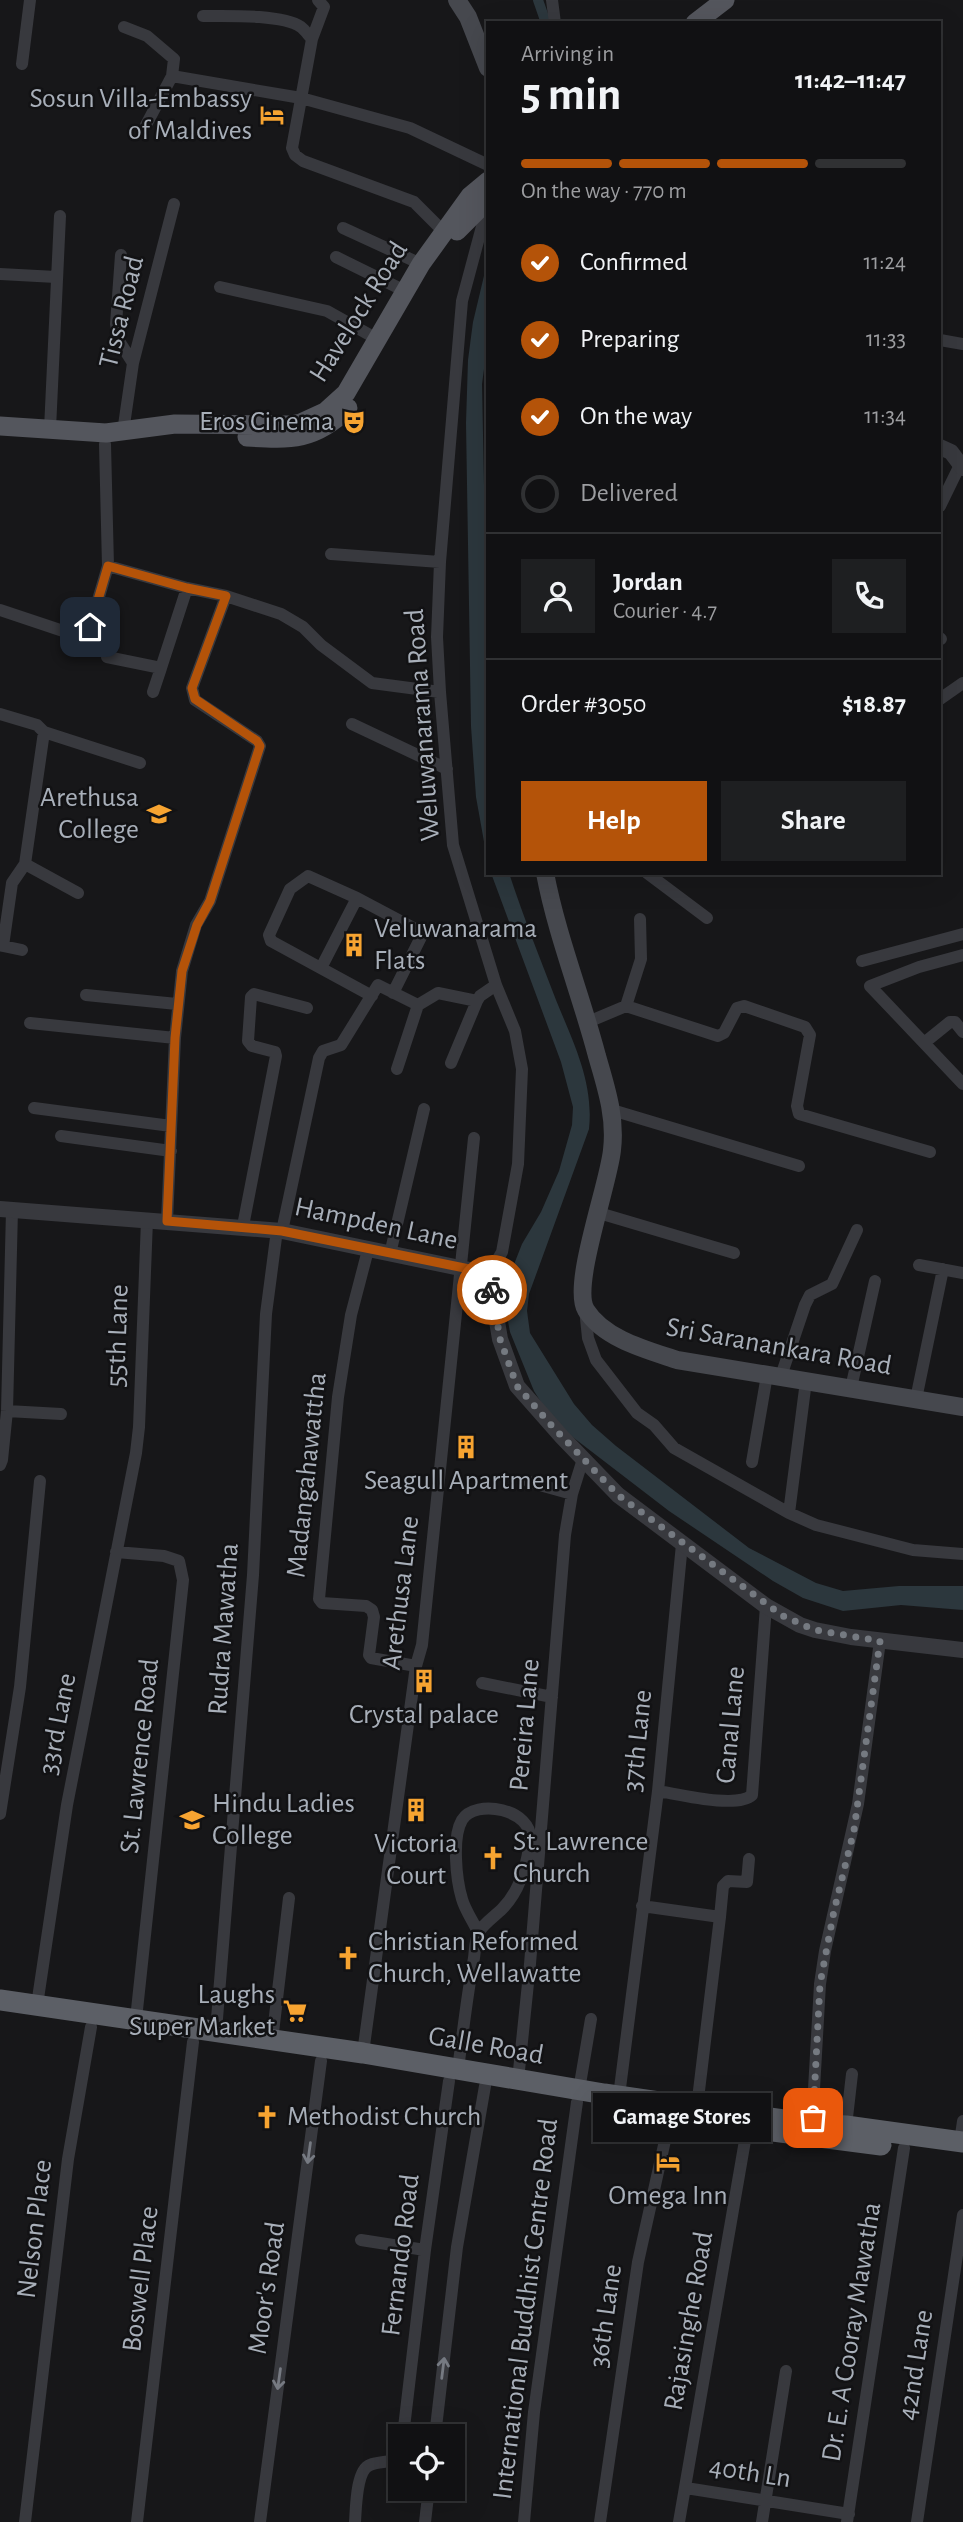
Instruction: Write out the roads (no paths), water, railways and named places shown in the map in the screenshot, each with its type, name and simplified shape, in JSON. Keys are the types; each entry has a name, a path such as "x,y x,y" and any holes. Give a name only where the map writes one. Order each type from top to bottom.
{"highway":[{"name":"Galle Road","path":"0,2000 363,2053 416,2069"},
{"name":"Galle Road","path":"0,2013 321,2061 517,2080 670,2118 747,2129 904,2148 962,2140"},
{"name":"Galle Road","path":"454,2075 485,2086 578,2096 618,2096 812,2124 962,2140"}],"main road":[{"path":"457,0 468,16 486,63"},
{"path":"698,21 725,0"},
{"name":"Havelock Road","path":"0,426 106,433 175,424 270,426 301,423 325,412 346,393 443,231 470,196 486,183"},
{"name":"Havelock Road","path":"0,438 105,444 206,435 290,439 323,429 355,401 430,270 453,237 486,204"},
{"path":"545,875 553,915 588,1022 612,1110 613,1149 586,1262 582,1289 585,1309"},
{"name":"Sri Saranankara Road","path":"585,1309 604,1329 639,1347 677,1360 963,1407"}],"street":[{"path":"22,64 30,0"},
{"path":"318,0 324,7 312,39 292,148 295,155 303,161 414,202 443,231"},
{"path":"552,0 555,21"},
{"path":"202,16 254,16 275,20 301,26 312,39"},
{"path":"124,27 148,36 174,59 172,76 146,125"},
{"path":"172,76 301,99 410,128 486,164"},
{"name":"Tissa Road","path":"123,432 133,363 174,204"},
{"name":"Weluwanarama Road","path":"486,210 462,301 440,562 438,636 453,845 496,985 515,1031 522,1069 518,1164 502,1252 489,1273"},
{"path":"50,429 60,216"},
{"path":"343,228 421,264"},
{"path":"121,255 116,324 120,341 133,363"},
{"path":"336,257 405,291"},
{"path":"0,274 56,277"},
{"path":"220,287 327,312 377,339"},
{"path":"941,340 963,344"},
{"path":"0,610 78,636 90,627 108,566 105,444"},
{"path":"941,447 951,452 962,467 941,504"},
{"path":"331,554 440,562"},
{"path":"108,566 226,596 281,614 303,627 321,645 372,683 440,692"},
{"path":"153,692 187,588"},
{"path":"167,1221 177,1004 182,971 197,925 210,901 260,746 257,741 195,699 192,688 226,596"},
{"path":"107,657 161,668"},
{"path":"941,698 963,683"},
{"path":"0,714 37,725 44,732 140,763"},
{"path":"352,724 447,769"},
{"path":"22,950 3,946 6,883 25,864 44,732"},
{"path":"25,864 78,893"},
{"path":"650,875 707,918"},
{"path":"393,993 423,933 308,876 290,889 268,935 271,941 372,996 378,985 393,993 418,1005"},
{"path":"321,968 357,898"},
{"path":"626,1006 642,959 640,919"},
{"path":"862,961 963,934"},
{"path":"963,955 919,967 870,986 963,1084"},
{"path":"451,1063 477,1001 496,985"},
{"path":"397,1069 418,1005 438,993 477,1001"},
{"path":"243,1226 276,1056 275,1052 253,1046 248,1041 251,997 254,994 307,1007"},
{"path":"86,995 177,1004"},
{"name":"Rudra Mawatha","path":"216,2031 253,1575 266,1314 280,1230 319,1058 323,1051 341,1045 372,996"},
{"path":"588,1022 626,1006 718,1036 724,1032 737,1008 744,1006 805,1027 810,1035 797,1106 799,1114 930,1152"},
{"path":"924,1043 950,1022 955,1022 963,1032"},
{"path":"30,1023 175,1038"},
{"path":"34,1108 171,1126"},
{"path":"390,1254 424,1109"},
{"path":"612,1110 799,1166"},
{"path":"61,1136 171,1151"},
{"name":"Arethusa Lane","path":"363,2053 416,1666 422,1645 474,1138"},
{"path":"0,1465 7,1411 6,1210"},
{"name":"Hampden Lane","path":"6,1210 280,1230 489,1273"},
{"path":"599,1213 734,1253"},
{"name":"55th Lane","path":"136,1453 147,1220"},
{"path":"752,1462 774,1375 805,1305 810,1295 832,1284 858,1230"},
{"name":"Madangahawattha","path":"368,1250 351,1315 338,1397 319,1599 323,1603 366,1606 372,1610 374,1617 369,1655 371,1658 416,1666"},
{"path":"919,1265 963,1273"},
{"path":"916,1399 943,1269"},
{"path":"489,1273 500,1339 517,1386 618,1495 783,1616 815,1630 880,1641 963,1650"},
{"path":"851,1388 875,1281"},
{"path":"585,1309 588,1338 596,1360 637,1413 654,1425 674,1448 789,1513 816,1525 876,1542 963,1555"},
{"path":"789,1513 806,1381"},
{"path":"7,1411 61,1414"},
{"name":"33rd Lane","path":"37,2005 67,1805 136,1453"},
{"name":"Pereira Lane","path":"517,2080 530,1964 565,1535 572,1494 583,1459"},
{"path":"0,1814 20,1687 40,1481"},
{"path":"529,1482 572,1494"},
{"name":"37th Lane","path":"618,2096 658,1791 682,1544"},
{"name":"St. Lawrence Road","path":"116,1552 164,1556 180,1561 183,1580 136,2019"},
{"name":"Canal Lane","path":"658,1791 731,1801 747,1800 752,1795 766,1606"},
{"path":"812,2124 820,1984 854,1830 880,1641"},
{"path":"482,1683 552,1697"},
{"path":"488,1808 510,1812 527,1823 531,1832 528,1858 521,1878 505,1906 478,1932 462,1899 456,1867 456,1845 462,1820 469,1813 488,1808"},
{"path":"697,2107 723,1886 728,1881 747,1882 749,1859"},
{"path":"272,2040 289,1898"},
{"path":"642,1906 720,1917"},
{"name":"Fernando Road","path":"404,2424 425,2250 478,1932"},
{"name":"International Buddhist Centre Road","path":"524,2522 534,2412 591,2019"},
{"name":"Nelson Place","path":"25,2522 68,2159 91,2027"},
{"name":"Boswell Place","path":"136,2522 194,2042"},
{"name":"Moor's Road","path":"260,2522 321,2061"},
{"path":"846,2126 852,2074"},
{"path":"436,2424 457,2247 485,2086"},
{"name":"36th Lane","path":"600,2522 638,2262 670,2118"},
{"name":"Rajasinghe Road","path":"679,2522 747,2129"},
{"name":"Dr. E. A Cooray Mawatha","path":"848,2518 904,2148"},
{"name":"42nd Lane","path":"917,2522 963,2215"},
{"path":"361,2239 425,2250"},
{"path":"762,2522 786,2371"},
{"path":"355,2522 360,2476 365,2468 372,2464 388,2462"},
{"name":"40th Ln","path":"686,2488 765,2500 848,2518"},
{"path":"425,2522 427,2501"}],"waterway":[{"path":"538,0 545,21"}],"place":[{"name":"Sosun Villa-Embassy of Maldives","path":"272,115"},
{"name":"Eros Cinema","path":"354,422"},
{"name":"Arethusa College","path":"159,814"},
{"name":"Veluwanarama Flats","path":"354,945"},
{"name":"Seagull Apartment","path":"466,1447"},
{"name":"Crystal palace","path":"424,1681"},
{"name":"Victoria Court","path":"416,1810"},
{"name":"Hindu Ladies College","path":"192,1820"},
{"name":"St. Lawrence Church","path":"493,1858"},
{"name":"Christian Reformed Church, Wellawatte","path":"348,1958"},
{"name":"Laughs Super Market","path":"295,2011"},
{"name":"Methodist Church","path":"267,2117"},
{"name":"Gamage Stores","path":"813,2118"},
{"name":"Omega Inn","path":"668,2162"}]}
